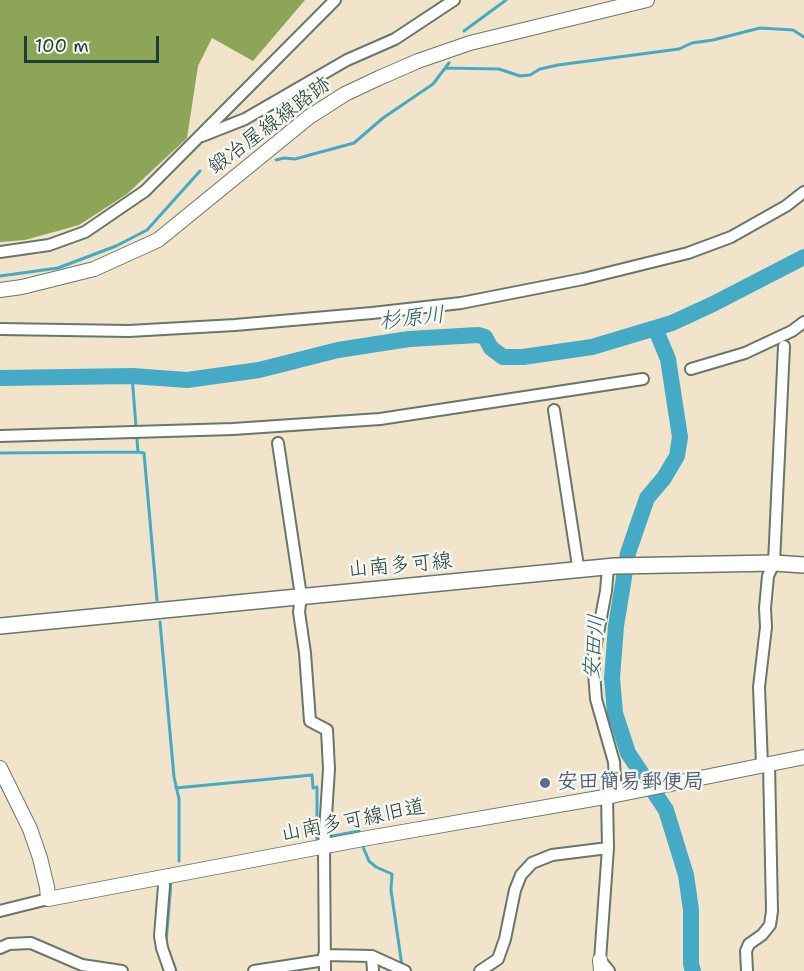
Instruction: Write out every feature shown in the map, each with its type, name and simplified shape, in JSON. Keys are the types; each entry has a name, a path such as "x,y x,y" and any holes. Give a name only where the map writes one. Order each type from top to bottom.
{"main road":[{"name":"山南多可線","path":"0,626 638,565 774,563 804,565"}],"street":[{"path":"0,252 49,245 85,232 145,191 335,0"},
{"path":"198,137 245,119 337,66 395,39 454,0"},
{"name":"鍛冶屋線線路跡","path":"0,290 33,285 94,270 158,240 309,117 345,94 379,78 418,61 470,43 647,0"},
{"path":"0,329 129,331 235,325 461,303 583,279 688,253 731,237 786,206 804,192"},
{"path":"691,369 745,353 804,322"},
{"path":"747,971 746,951 749,944 762,935 770,925 771,911 766,764 759,687 766,627 768,576 774,563 784,346"},
{"path":"0,436 233,429 380,419 643,379"},
{"path":"554,410 578,566 576,570"},
{"path":"278,443 301,597 300,612 310,721 327,730 329,769 324,847 324,962"},
{"path":"604,967 608,848 614,762 596,699 593,659 612,567"},
{"name":"山南多可線旧道","path":"48,900 804,757"},
{"path":"0,768 30,829 42,867 48,900 0,911"},
{"path":"480,971 498,959 505,939 514,890 521,874 532,862 552,855 608,848"},
{"path":"162,878 164,886 160,936 170,971"},
{"path":"0,948 9,944 31,943 82,965 122,971"},
{"path":"372,956 373,971"},
{"path":"254,971 372,956 405,971"}],"green space":[{"path":"0,0 305,0 253,61 212,38 198,66 187,138 127,194 79,225 25,240 0,242"}],"waterway":[{"path":"464,31 506,0"},
{"path":"446,68 499,69 520,76 530,75 540,69 558,65 679,49 692,43 760,28 793,30 804,37"},
{"path":"276,160 295,159 354,143 383,118 433,84 449,63"},
{"path":"0,276 58,268 116,246 147,230 200,171"},
{"name":"杉原川","path":"0,378 132,376 187,380 259,370 338,350 409,339 478,335 485,337 491,348 503,357 523,357 592,347 672,323 804,257"},
{"name":"安田川","path":"655,328 668,359 680,437 677,456 664,478 647,498 628,553 616,626 612,678 615,713 628,753 666,810 686,875 691,910 693,971"},
{"path":"132,376 138,452 144,453 157,600"},
{"path":"0,453 138,452"},
{"path":"160,622 174,777 179,799 179,861"},
{"path":"176,788 312,775 313,788 317,787 317,840 322,839"},
{"path":"328,837 359,831"},
{"path":"363,847 369,861 392,874 391,890 402,966"},
{"path":"171,882 166,943 176,971"}],"place":[{"name":"安田簡易郵便局","path":"545,783"}]}
